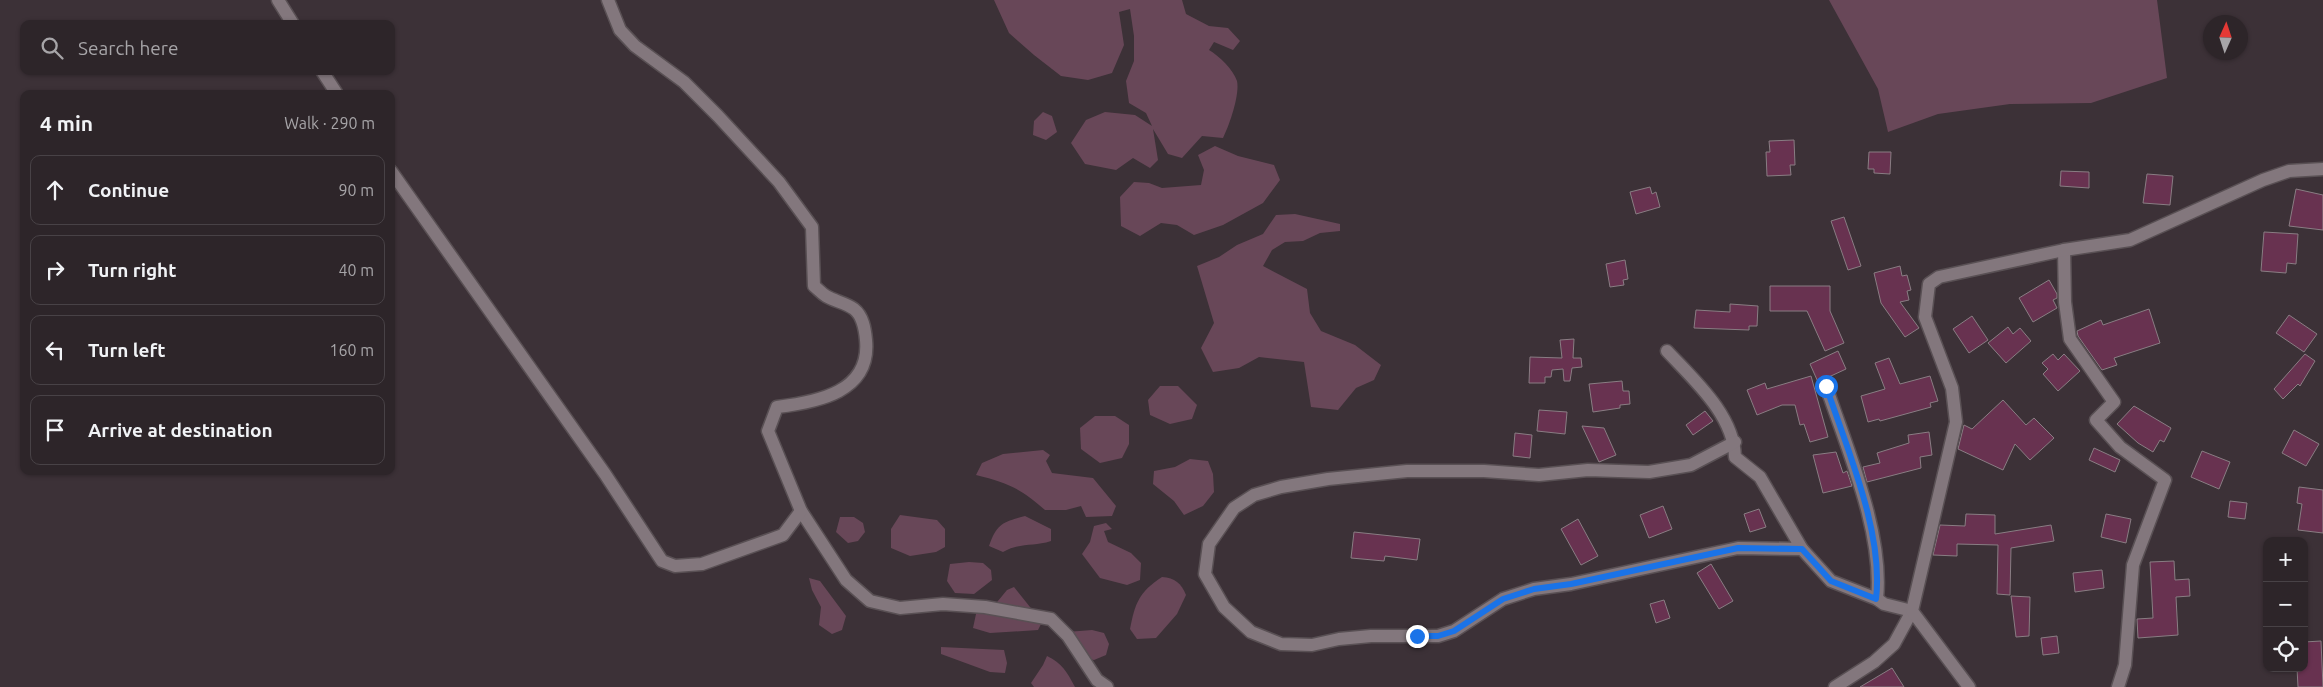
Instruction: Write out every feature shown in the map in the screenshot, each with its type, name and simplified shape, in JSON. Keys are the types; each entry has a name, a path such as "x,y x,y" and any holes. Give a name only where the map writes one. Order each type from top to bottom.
{"street":[{"path":"278,0 290,20"},
{"path":"608,0 620,30 635,46 684,82 779,182 812,227 814,286 826,296 854,309 864,324 867,353 857,378 839,392 809,403 777,407 768,430 801,511 846,580 870,601 900,608 943,604 985,606 1051,619 1068,636 1097,680 1107,687"},
{"path":"325,75 334,90"},
{"path":"1835,687 1874,662 1894,644 1912,611 1956,422 1952,388 1925,317 1929,284 1939,277 2064,250 2130,240 2263,180 2289,171 2323,169"},
{"path":"395,177 605,474 662,561 676,566 702,564 783,535 801,511"},
{"path":"2064,250 2064,302 2070,339 2114,402 2096,420 2120,447 2165,480 2133,565 2125,665 2118,687"},
{"path":"1667,351 1712,401 1734,442 1735,457 1760,477 1802,549 1831,581 1884,604 1912,611 1969,687"},
{"path":"1826,386 1872,529 1879,580 1876,599"},
{"path":"1734,442 1691,465 1649,472 1588,470 1539,475 1484,471 1400,472 1328,479 1281,487 1254,494 1234,508 1209,544 1205,574 1224,607 1251,632 1281,644 1312,645 1339,638 1438,636 1454,631 1503,599 1534,589 1571,584 1738,548 1802,549"}],"shaded area":[{"path":"994,0 1182,0 1186,14 1209,26 1228,28 1240,41 1233,50 1214,42 1209,50 1225,63 1237,81 1238,87 1231,118 1223,138 1202,136 1182,158 1168,154 1153,129 1158,160 1150,168 1133,158 1116,170 1085,164 1071,143 1086,120 1105,112 1135,115 1152,126 1146,113 1129,103 1126,81 1134,61 1134,36 1130,9 1119,12 1124,45 1112,73 1088,80 1061,76 1034,55 1009,33"},
{"path":"1829,0 2157,0 2167,78 2091,103 2010,104 1938,114 1888,132 1878,89"},
{"path":"1043,112 1052,116 1057,132 1046,140 1033,135 1034,121"},
{"path":"1215,146 1238,156 1274,165 1280,180 1263,203 1223,225 1194,235 1177,225 1161,223 1140,236 1121,226 1120,197 1134,182 1149,183 1162,188 1201,185 1204,170 1198,155"},
{"path":"1295,214 1340,224 1340,231 1320,233 1303,241 1285,242 1272,250 1263,266 1307,289 1310,313 1321,331 1355,345 1381,365 1374,380 1356,388 1338,410 1311,407 1304,362 1259,357 1239,368 1213,372 1201,348 1214,323 1197,266 1263,234 1276,215"},
{"path":"1160,386 1178,386 1197,405 1192,419 1170,424 1150,415 1148,400"},
{"path":"1095,416 1115,416 1129,425 1129,444 1122,458 1100,463 1081,449 1080,428"},
{"path":"1043,450 1050,455 1046,461 1052,473 1093,478 1116,506 1112,516 1086,517 1081,506 1066,510 1045,510 1013,487 976,475 982,463 1003,454"},
{"path":"1190,459 1208,461 1213,474 1214,492 1203,506 1184,515 1174,501 1153,484 1154,471 1175,467"},
{"path":"900,515 937,520 945,529 945,547 936,552 910,556 891,548 891,529"},
{"path":"1025,516 1051,529 1051,541 1016,547 1003,552 989,546 998,528 1006,522"},
{"path":"840,517 854,517 863,523 865,532 858,541 848,543 836,532"},
{"path":"1106,523 1112,529 1104,531 1108,542 1131,553 1141,563 1140,580 1127,585 1100,578 1082,554 1090,542 1094,526"},
{"path":"983,563 991,570 992,580 974,594 955,593 947,581 950,564"},
{"path":"1162,577 1177,582 1186,595 1177,614 1156,638 1137,639 1130,629 1136,605 1143,593"},
{"path":"809,578 820,581 846,616 842,630 832,634 819,625 821,607 812,590"},
{"path":"1014,587 1042,622 1038,630 990,633 973,628 979,600 993,607 1007,590"},
{"path":"1092,630 1104,633 1109,644 1106,655 1094,660 1078,656 1067,632"},
{"path":"941,647 1004,650 1007,663 1005,673 990,672 941,654"},
{"path":"1047,656 1064,669 1075,687 1034,687 1031,683"}],"building":[{"path":"1794,140 1795,165 1790,165 1791,175 1767,176 1766,152 1770,152 1769,141"},
{"path":"1869,152 1891,152 1890,174 1874,173 1874,169 1868,169"},
{"path":"2061,171 2089,172 2089,188 2060,186"},
{"path":"2147,174 2173,176 2170,205 2143,203"},
{"path":"1650,187 1652,194 1656,192 1660,207 1636,214 1630,192"},
{"path":"2296,189 2323,195 2323,230 2289,226"},
{"path":"1844,217 1861,266 1848,270 1831,221"},
{"path":"2264,232 2298,234 2296,264 2287,263 2286,273 2261,271"},
{"path":"1625,260 1628,279 1623,280 1624,285 1610,287 1606,264"},
{"path":"1900,266 1902,276 1907,275 1911,290 1907,291 1909,300 1900,302 1919,328 1905,337 1881,303 1874,273"},
{"path":"2049,280 2057,294 2057,298 2053,300 2057,308 2033,322 2019,298"},
{"path":"1770,286 1830,286 1830,311 1844,343 1825,351 1807,311 1770,311"},
{"path":"1730,304 1758,306 1757,326 1749,326 1749,330 1694,328 1696,310 1730,312"},
{"path":"2149,309 2160,343 2114,358 2117,365 2102,370 2078,336 2077,331 2101,320 2103,325"},
{"path":"2289,315 2317,334 2304,352 2276,333"},
{"path":"1972,316 1988,340 1969,353 1953,329"},
{"path":"2008,327 2013,334 2020,328 2031,341 2006,363 1988,343"},
{"path":"1574,339 1573,358 1581,358 1582,367 1572,368 1570,381 1564,381 1563,369 1552,370 1551,377 1545,377 1545,383 1529,383 1530,357 1562,358 1560,340"},
{"path":"1838,351 1846,369 1818,382 1810,364"},
{"path":"2053,354 2058,360 2064,354 2080,371 2058,391 2043,374 2048,369 2042,363"},
{"path":"2305,354 2315,361 2300,386 2298,384 2283,399 2274,389"},
{"path":"1889,358 1900,384 1930,376 1938,401 1930,403 1931,407 1880,421 1879,419 1868,422 1861,396 1885,389 1875,363"},
{"path":"1811,376 1828,437 1810,442 1804,424 1800,425 1795,405 1782,405 1757,415 1747,390 1765,383 1767,389"},
{"path":"1622,381 1623,391 1629,391 1630,404 1620,405 1620,408 1593,412 1589,384"},
{"path":"2003,400 2026,425 2034,418 2054,438 2030,460 2015,444 2003,470 1958,449 1964,425 1972,429"},
{"path":"2134,406 2171,428 2164,442 2160,440 2153,452 2138,443 2117,424"},
{"path":"1539,410 1567,412 1565,434 1537,431"},
{"path":"1705,411 1713,421 1693,435 1686,425"},
{"path":"1582,426 1604,428 1616,455 1599,462"},
{"path":"2294,430 2319,444 2306,466 2282,453"},
{"path":"1929,432 1932,455 1920,457 1921,468 1867,482 1863,467 1880,463 1877,453 1909,443 1908,435"},
{"path":"1515,433 1532,435 1530,458 1513,456"},
{"path":"2094,448 2120,460 2115,472 2089,460"},
{"path":"2202,451 2230,462 2219,489 2191,477"},
{"path":"1836,452 1843,473 1847,471 1852,486 1823,493 1813,455"},
{"path":"2299,487 2323,490 2323,533 2298,530 2302,504 2297,503"},
{"path":"2230,501 2247,503 2245,519 2228,517"},
{"path":"1663,506 1672,529 1649,538 1640,515"},
{"path":"1759,509 1766,527 1750,532 1744,514"},
{"path":"1966,514 1995,515 1995,534 2051,525 2054,541 2011,548 2010,595 1997,594 1998,545 1957,544 1957,556 1933,555 1940,525 1965,526"},
{"path":"2106,514 2131,519 2126,543 2101,537"},
{"path":"1578,519 1598,556 1581,565 1561,529"},
{"path":"1354,532 1420,539 1417,560 1385,556 1384,561 1351,558"},
{"path":"2174,561 2175,580 2189,579 2190,596 2176,597 2178,635 2138,638 2137,619 2153,618 2150,562"},
{"path":"1711,564 1733,601 1719,609 1697,573"},
{"path":"2102,570 2104,588 2075,592 2073,573"},
{"path":"2011,596 2030,597 2029,636 2016,637"},
{"path":"1664,600 1670,618 1656,623 1650,604"},
{"path":"2057,636 2059,653 2043,655 2041,638"},
{"path":"2321,641 2323,687 2298,687 2297,672 2308,672 2308,642"},
{"path":"1892,668 1904,687 1860,687"}],"route":[{"path":"1417,636 1438,636 1454,631 1503,599 1534,589 1571,584 1738,548 1802,549 1831,581 1876,599 1879,580 1872,529 1826,386"}]}
